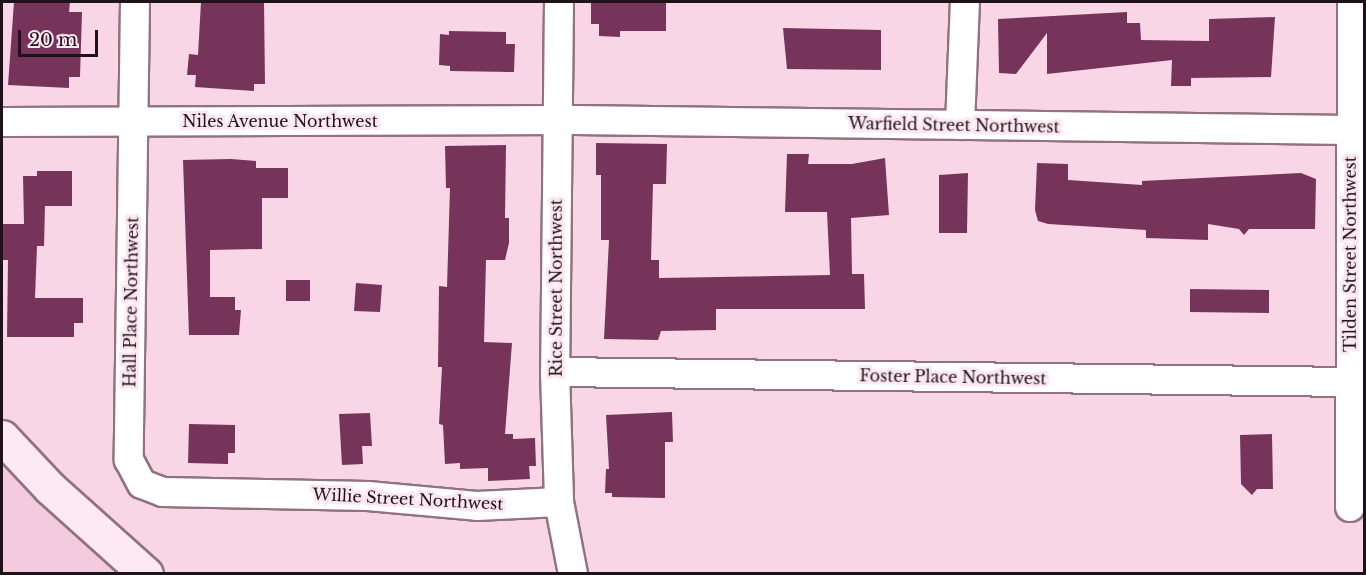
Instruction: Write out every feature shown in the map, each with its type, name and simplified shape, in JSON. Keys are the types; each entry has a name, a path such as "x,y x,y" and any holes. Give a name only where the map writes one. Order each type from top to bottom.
{"main road":[{"path":"2,437 50,488 146,573"}],"street":[{"name":"Hall Place Northwest","path":"135,2 129,460 142,484 163,492 256,494"},
{"name":"Rice Street Northwest","path":"559,2 555,372 559,502 573,573"},
{"path":"960,125 965,2"},
{"name":"Tilden Street Northwest","path":"1350,507 1352,2"},
{"name":"Niles Avenue Northwest","path":"2,122 558,120"},
{"name":"Warfield Street Northwest","path":"558,120 1350,130"},
{"name":"Foster Place Northwest","path":"555,372 1350,382"},
{"name":"Willie Street Northwest","path":"256,494 368,496 477,506 559,502"}],"shaded area":[{"path":"2,423 159,573 2,573"}],"building":[{"path":"14,2 70,2 69,12 82,12 80,77 69,77 69,88 8,85"},
{"path":"201,2 264,2 265,84 254,84 254,91 195,87 196,75 187,75 189,54 198,55"},
{"path":"591,2 666,2 666,31 620,31 620,37 599,36 599,24 591,24"},
{"path":"1127,12 1127,23 1140,23 1141,40 1209,41 1209,19 1275,17 1271,77 1191,78 1191,86 1171,86 1172,60 1047,74 1047,33 1016,74 999,73 998,19"},
{"path":"783,28 881,30 881,70 787,69"},
{"path":"449,31 506,32 506,44 515,44 514,72 450,71 450,66 439,65 440,34 449,35"},
{"path":"596,143 667,144 666,184 653,184 651,260 659,260 659,278 830,275 827,212 785,212 787,154 809,154 808,164 852,164 885,158 889,215 851,218 852,274 864,274 865,309 716,309 716,330 661,331 658,340 604,339 609,240 601,240 601,175 596,175"},
{"path":"506,145 505,218 509,218 509,243 505,260 486,260 484,342 512,343 505,434 513,434 513,439 535,438 536,466 529,466 530,479 488,481 488,468 460,469 460,463 445,464 443,425 439,424 442,367 438,367 439,286 447,287 450,188 446,188 445,146"},
{"path":"183,160 256,161 256,168 288,168 288,198 262,198 262,249 210,250 210,297 235,297 235,310 241,310 239,335 189,335"},
{"path":"1037,163 1068,164 1068,180 1142,185 1142,181 1301,173 1316,179 1315,229 1249,229 1244,235 1239,229 1208,224 1208,240 1146,238 1146,230 1048,224 1038,221 1035,210"},
{"path":"37,171 72,171 72,206 45,206 44,246 37,246 35,298 83,298 83,323 74,323 74,337 7,337 8,260 2,260 2,224 24,224 23,176 37,176"},
{"path":"968,173 967,233 939,233 939,175"},
{"path":"286,280 310,280 310,301 286,301"},
{"path":"356,283 382,285 380,312 354,311"},
{"path":"1190,289 1269,290 1269,313 1190,312"},
{"path":"672,412 673,442 665,442 665,498 612,497 612,493 605,493 606,469 609,469 606,415"},
{"path":"370,413 372,446 362,446 363,464 342,465 339,414"},
{"path":"189,424 235,425 235,453 228,453 228,464 188,463"},
{"path":"1272,434 1273,489 1257,489 1252,495 1241,484 1240,435"}]}
